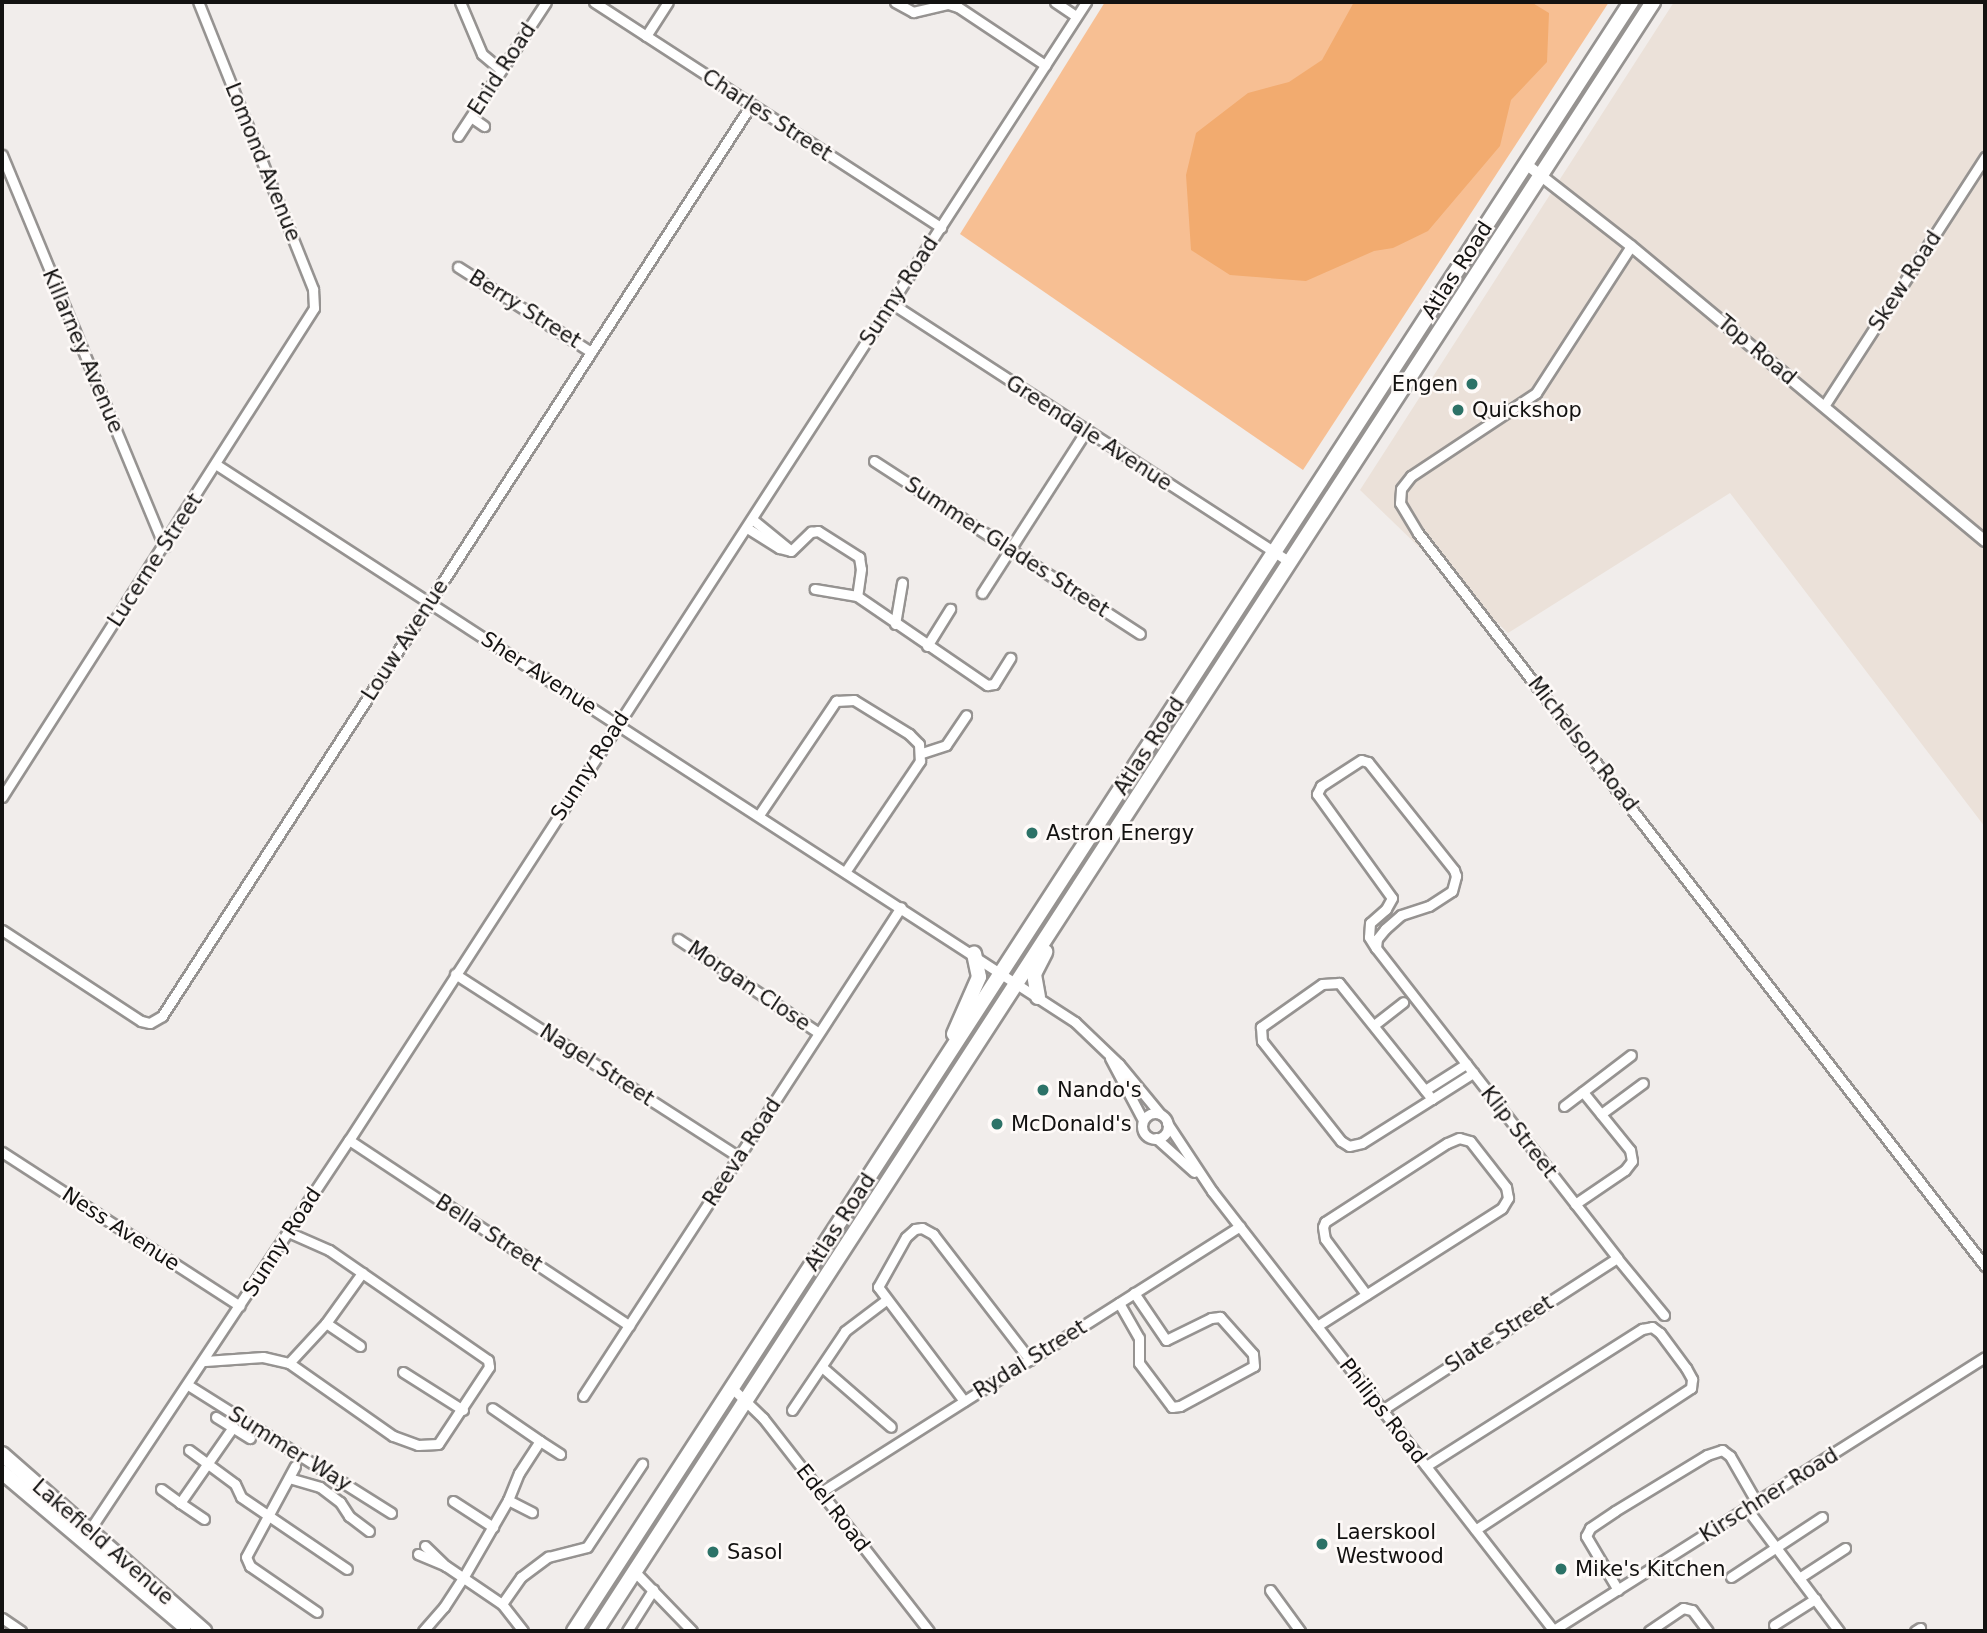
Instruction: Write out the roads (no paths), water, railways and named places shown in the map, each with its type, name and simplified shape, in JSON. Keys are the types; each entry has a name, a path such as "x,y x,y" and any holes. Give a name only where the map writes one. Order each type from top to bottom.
{"main road":[{"name":"Atlas Road","path":"574,1631 940,1072 1002,972 1631,2"},
{"name":"Atlas Road","path":"596,1631 1653,2"},
{"path":"1038,997 1034,974 1058,928 1062,912"},
{"path":"940,1072 979,977 974,954"},
{"name":"Lakefield Avenue","path":"2,1454 191,1631"},
{"name":"Lakefield Avenue","path":"2,1472 87,1534 204,1631"}],"street":[{"name":"Lomond Avenue","path":"198,2 313,289 314,308 308,323"},
{"path":"460,2 482,54 500,69"},
{"name":"Enid Road","path":"458,136 546,2"},
{"name":"Charles Street","path":"594,2 942,227"},
{"path":"646,36 668,2"},
{"path":"895,2 913,12 948,4 958,7 1045,65"},
{"path":"1055,2 1076,16"},
{"name":"Sunny Road","path":"87,1534 205,1362 1086,2"},
{"name":"Louw Avenue","path":"2,930 141,1021 150,1023 162,1016 751,105"},
{"path":"471,117 485,126"},
{"name":"Killarney Avenue","path":"2,155 164,547"},
{"name":"Skew Road","path":"1824,406 1985,157"},
{"name":"Top Road","path":"1526,164 1631,246 1985,541"},
{"name":"Michelson Road","path":"1631,246 1536,393 1410,477 1401,489 1400,503 1419,533 1985,1266"},
{"name":"Berry Street","path":"458,267 591,352"},
{"name":"Greendale Avenue","path":"891,303 1288,561"},
{"name":"Lucerne Street","path":"2,797 308,323"},
{"path":"982,593 1086,431"},
{"name":"Summer Glades Street","path":"874,461 1140,634"},
{"name":"Sher Avenue","path":"217,465 1002,972"},
{"path":"750,524 791,551 811,532 818,531 857,555 861,560 857,596"},
{"path":"895,624 902,583"},
{"path":"816,589 857,596 926,646 990,685 1010,658"},
{"path":"926,646 950,609"},
{"path":"759,815 839,699 854,700 909,734 919,744 922,752 920,761 845,872"},
{"path":"922,752 946,745 966,715"},
{"path":"1361,761 1368,762 1454,870 1457,884 1452,891 1429,906 1401,915 1377,939 1376,948 1368,927 1390,904 1390,894 1317,794 1321,786 1361,761"},
{"name":"Reeva Road","path":"583,1396 901,907"},
{"name":"Morgan Close","path":"678,939 819,1033"},
{"name":"Klip Street","path":"1376,948 1574,1204 1664,1315"},
{"path":"1002,972 1088,1032 1110,1056 1167,1123 1164,1134 1156,1138 1145,1134 1143,1120 1110,1056"},
{"name":"Nagel Street","path":"455,974 739,1157"},
{"path":"1432,1099 1343,985 1328,982 1298,999 1261,1027 1262,1041 1345,1145 1352,1147 1362,1143 1432,1099 1473,1073"},
{"path":"1374,1025 1403,1002"},
{"path":"1564,1106 1631,1055"},
{"path":"1425,1090 1465,1063"},
{"path":"1601,1114 1643,1083"},
{"path":"1574,1204 1625,1170 1632,1161 1630,1150 1583,1092"},
{"path":"1143,1120 1151,1113 1160,1114"},
{"name":"Philips Road","path":"1167,1123 1212,1191"},
{"name":"Philips Road","path":"1156,1138 1174,1151 1212,1191 1553,1631"},
{"path":"1317,1326 1506,1203 1506,1187 1470,1141 1459,1138 1447,1143 1325,1222 1325,1239 1366,1294"},
{"name":"Bella Street","path":"349,1140 629,1325"},
{"name":"Ness Avenue","path":"2,1152 240,1306"},
{"name":"Rydal Street","path":"821,1492 1240,1226"},
{"path":"964,1401 880,1291 879,1282 906,1237 915,1229 928,1229 1030,1360"},
{"path":"205,1362 263,1357 289,1363 393,1436 418,1445 439,1444 463,1409 489,1367 488,1360 329,1250 288,1232"},
{"name":"Slate Street","path":"1382,1410 1617,1258"},
{"path":"289,1363 326,1323 362,1273"},
{"path":"1119,1303 1139,1338 1139,1363 1172,1407 1188,1403 1254,1366 1253,1354 1220,1317 1210,1318 1166,1340 1134,1293"},
{"path":"792,1410 845,1331 886,1300"},
{"path":"326,1323 360,1346"},
{"path":"1426,1466 1643,1329 1652,1327 1660,1332 1692,1379 1687,1392 1475,1530"},
{"name":"Kirschner Road","path":"1553,1631 1985,1357"},
{"path":"822,1367 891,1427"},
{"path":"403,1372 463,1409"},
{"name":"Summer Way","path":"188,1385 391,1513"},
{"name":"Edel Road","path":"733,1389 746,1400 821,1492 929,1631"},
{"path":"492,1408 560,1454"},
{"path":"216,1417 250,1438"},
{"path":"180,1503 233,1427"},
{"path":"423,1631 444,1607 463,1578 508,1500 519,1474 540,1441"},
{"path":"189,1450 234,1484 242,1497 346,1569"},
{"path":"1618,1590 1586,1536 1590,1528 1615,1511 1707,1455 1722,1450 1730,1456 1756,1503"},
{"path":"502,1604 521,1577 548,1557 587,1547 642,1464"},
{"path":"295,1466 246,1553 247,1561 317,1612"},
{"path":"289,1478 320,1487 340,1502 349,1516 369,1531"},
{"path":"160,1489 204,1519"},
{"path":"508,1500 532,1513"},
{"path":"453,1501 493,1527"},
{"path":"1747,1509 1839,1631"},
{"path":"1731,1577 1822,1517"},
{"path":"1799,1578 1845,1548"},
{"path":"421,1550 502,1604 523,1631"},
{"path":"635,1572 692,1631"},
{"path":"627,1631 653,1590"},
{"path":"1270,1590 1300,1631"},
{"path":"1774,1625 1815,1599"},
{"path":"1649,1631 1683,1608 1692,1611 1708,1631"},
{"path":"2,1618 21,1631"}],"place":[{"name":"Engen","path":"1472,384"},
{"name":"Quickshop","path":"1458,410"},
{"name":"Astron Energy","path":"1032,833"},
{"name":"Nando's","path":"1043,1090"},
{"name":"McDonald's","path":"997,1124"},
{"name":"Laerskool Westwood","path":"1322,1544"},
{"name":"Sasol","path":"713,1552"},
{"name":"Mike's Kitchen","path":"1561,1569"}]}
